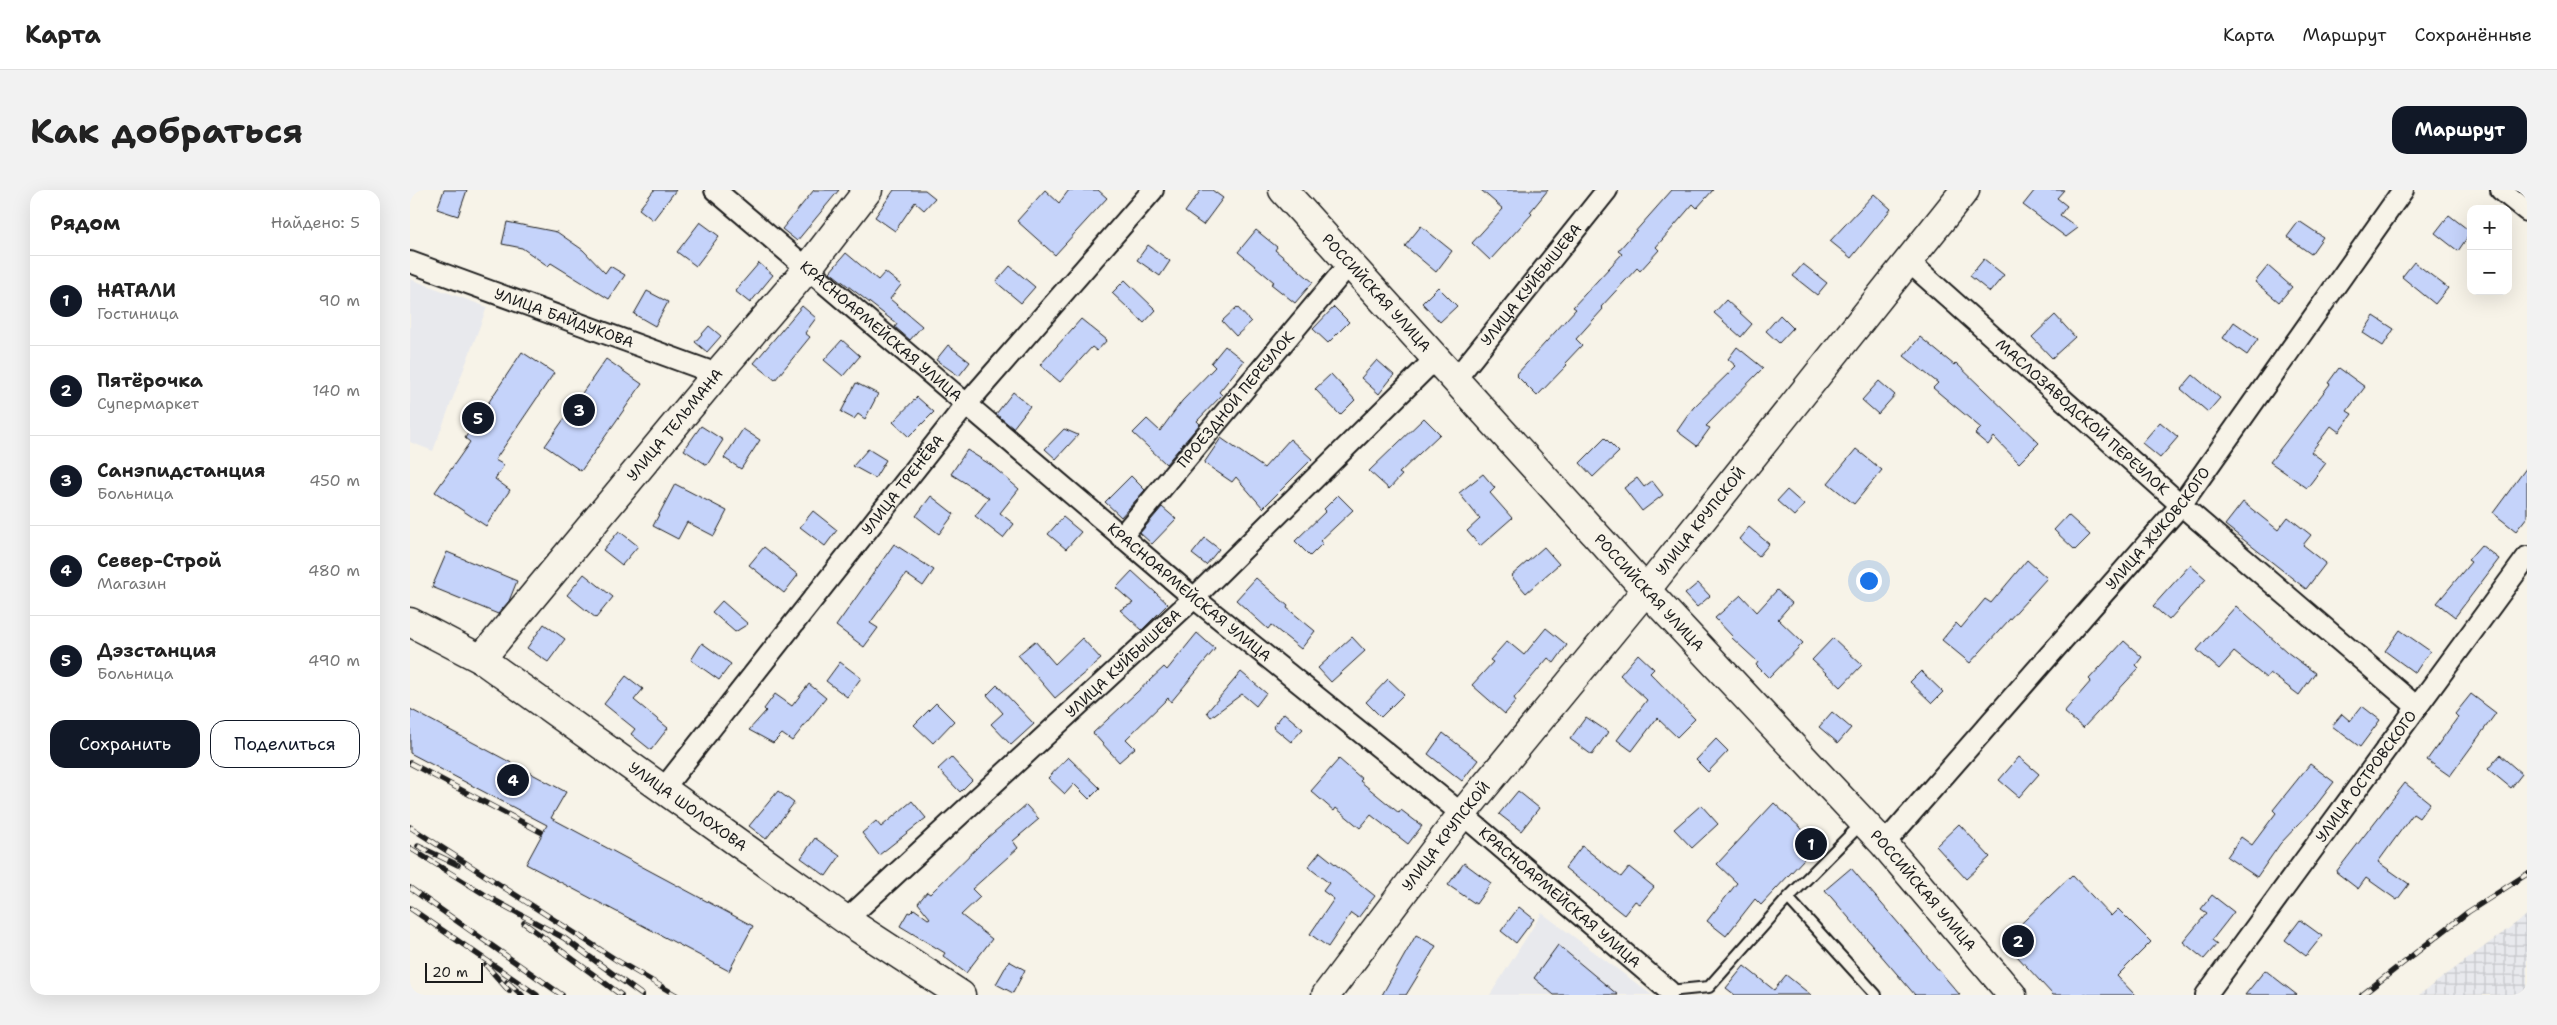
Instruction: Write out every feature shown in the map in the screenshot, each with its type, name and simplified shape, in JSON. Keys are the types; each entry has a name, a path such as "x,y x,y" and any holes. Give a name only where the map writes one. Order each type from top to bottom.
{"street":[{"name":"КРАСНОАРМЕЙСКАЯ УЛИЦА","path":"715,190 1121,537 1462,814 1669,991"},
{"name":"УЛИЦА ТЕЛЬМАНА","path":"481,659 717,374 807,270 868,190"},
{"name":"УЛИЦА ТРЕНЁВА","path":"664,788 966,406 1153,190"},
{"name":"РОССИЙСКАЯ УЛИЦА","path":"1283,190 1646,590 1884,844 2012,995"},
{"name":"УЛИЦА КУЙБЫШЕВА","path":"1456,380 1608,190"},
{"name":"УЛИЦА КРУПСКОЙ","path":"1326,995 1462,814 1646,590 1965,190"},
{"name":"УЛИЦА ЖУКОВСКОГО","path":"1884,844 2181,505 2403,190"},
{"path":"2501,190 2527,211"},
{"name":"МАСЛОЗАВОДСКОЙ ПЕРЕУЛОК","path":"1908,261 2181,505 2417,707"},
{"name":"УЛИЦА БАЙДУКОВА","path":"410,262 717,374"},
{"name":"ПРОЕЗДНОЙ ПЕРЕУЛОК","path":"1121,537 1350,263"},
{"name":"УЛИЦА КУЙБЫШЕВА","path":"846,920 1194,598 1436,358"},
{"name":"УЛИЦА ОСТРОВСКОГО","path":"2206,995 2527,557"},
{"name":"УЛИЦА ШОЛОХОВА","path":"410,622 481,659 664,788 846,920 961,995"}],"lane":[{"path":"1669,991 1710,991 1788,898 1863,822"},
{"path":"1788,898 1876,995"}],"shaded area":[{"path":"410,279 487,307 433,451 410,442"},
{"path":"1542,913 1652,995 1490,995"},
{"path":"2527,915 2527,995 2419,995"}],"building":[{"path":"444,190 467,190 458,216 437,209"},
{"path":"654,190 676,190 653,220 639,209"},
{"path":"814,190 839,190 797,241 782,229"},
{"path":"894,190 925,190 935,198 924,210 915,202 895,231 875,217"},
{"path":"1045,190 1059,203 1069,190 1098,190 1107,198 1055,255 1017,221"},
{"path":"1201,190 1212,190 1223,198 1203,225 1185,212"},
{"path":"1481,190 1548,190 1530,212 1532,214 1490,260 1472,243 1503,209"},
{"path":"1672,190 1713,190 1697,208 1693,204 1656,247 1659,250 1640,271 1637,268 1601,307 1603,309 1576,339 1582,345 1565,363 1567,365 1537,396 1516,375 1576,309 1573,307 1622,254 1618,251"},
{"path":"2035,190 2064,190 2057,198 2067,206 2060,215 2078,228 2066,237 2023,205"},
{"path":"1874,194 1891,209 1851,258 1830,241"},
{"path":"2449,215 2467,229 2467,238 2458,251 2435,233"},
{"path":"2299,221 2323,237 2311,254 2287,237"},
{"path":"507,222 557,232 583,250 605,273 610,266 625,275 609,299 551,263 548,266 522,248 502,244"},
{"path":"700,222 719,236 696,266 677,252"},
{"path":"1421,226 1452,251 1436,272 1405,246"},
{"path":"1256,230 1277,247 1275,250 1313,282 1295,303 1271,284 1274,282 1238,252"},
{"path":"1148,245 1170,261 1160,276 1137,260"},
{"path":"846,253 878,280 885,272 901,285 890,299 922,326 910,340 895,327 897,324 830,272"},
{"path":"1984,259 2004,275 1990,292 1970,276"},
{"path":"2414,262 2448,288 2435,304 2402,277"},
{"path":"759,263 773,275 750,303 735,291"},
{"path":"1803,264 1827,283 1817,295 1793,276"},
{"path":"1010,266 1035,287 1021,303 996,282"},
{"path":"2268,266 2292,287 2279,302 2255,282"},
{"path":"1125,280 1156,310 1144,323 1112,293"},
{"path":"1438,287 1457,306 1440,322 1422,303"},
{"path":"647,291 668,302 655,326 634,314"},
{"path":"1726,300 1752,324 1741,337 1714,313"},
{"path":"802,306 816,318 805,333 810,337 775,380 754,363"},
{"path":"1237,307 1251,322 1236,336 1222,321"},
{"path":"1334,307 1349,322 1328,343 1313,329"},
{"path":"1780,315 1793,328 1779,343 1766,331"},
{"path":"2055,315 2075,337 2052,358 2032,337"},
{"path":"2374,316 2394,329 2383,346 2363,333"},
{"path":"1081,319 1107,340 1097,351 1092,347 1060,382 1040,365"},
{"path":"2234,322 2258,339 2247,355 2223,338"},
{"path":"709,326 721,336 707,352 695,342"},
{"path":"1920,337 1954,365 1956,363 2039,443 2019,463 1994,437 1988,445 1975,434 1981,428 1933,388 1938,383 1904,356"},
{"path":"842,340 860,356 843,376 824,360"},
{"path":"948,345 970,362 959,376 936,360"},
{"path":"1225,346 1244,361 1219,392 1222,395 1197,421 1200,424 1166,464 1133,433 1147,419 1160,431 1182,401 1215,367 1211,363"},
{"path":"1737,347 1763,368 1706,426 1710,428 1697,446 1677,431 1693,408 1736,366 1728,359"},
{"path":"522,352 554,373 495,460 504,465 495,479 510,490 486,526 435,492 470,442 465,438"},
{"path":"606,359 642,384 581,471 545,446"},
{"path":"1377,360 1394,375 1379,394 1361,378"},
{"path":"2339,368 2365,387 2347,411 2352,414 2339,432 2331,426 2311,452 2326,463 2307,488 2270,462 2330,384 2328,383"},
{"path":"1331,374 1355,400 1340,415 1315,389"},
{"path":"2193,375 2220,398 2208,412 2181,389"},
{"path":"1879,381 1895,395 1878,414 1862,400"},
{"path":"856,383 878,394 865,419 858,414 854,419 841,412"},
{"path":"1013,392 1030,406 1013,428 996,414"},
{"path":"917,397 934,412 909,437 893,422"},
{"path":"1424,418 1440,434 1399,473 1402,475 1389,489 1369,471"},
{"path":"2160,422 2178,437 2160,458 2142,443"},
{"path":"701,426 723,440 707,465 684,450"},
{"path":"743,429 760,440 741,469 724,458"},
{"path":"1064,429 1078,435 1056,459 1045,449"},
{"path":"1221,438 1264,468 1290,439 1312,459 1263,508 1236,477 1232,482 1204,463"},
{"path":"1605,438 1619,452 1593,477 1580,463"},
{"path":"868,449 886,460 875,478 853,466"},
{"path":"1856,449 1882,470 1854,504 1828,483"},
{"path":"967,450 991,465 1019,489 1000,513 1014,524 1003,538 975,516 989,498 951,474"},
{"path":"2527,467 2527,517 2516,531 2493,513"},
{"path":"1483,474 1495,488 1490,493 1512,518 1480,546 1467,531 1480,519 1459,493"},
{"path":"1131,476 1145,490 1121,517 1105,502"},
{"path":"1637,478 1644,487 1652,481 1663,495 1642,511 1624,488"},
{"path":"675,484 727,511 714,536 687,522 678,539 653,526"},
{"path":"1787,490 1804,505 1794,516 1777,501"},
{"path":"1338,495 1353,510 1320,541 1323,543 1310,556 1295,541 1326,511 1324,509"},
{"path":"931,496 954,514 939,534 916,516"},
{"path":"2243,502 2278,530 2288,517 2311,535 2303,545 2326,563 2306,589 2225,525"},
{"path":"1162,507 1176,519 1152,544 1140,533"},
{"path":"813,511 837,530 825,546 800,527"},
{"path":"2068,515 2090,535 2075,550 2054,530"},
{"path":"1063,517 1081,532 1066,549 1048,534"},
{"path":"1749,527 1769,544 1759,556 1739,539"},
{"path":"619,531 638,546 622,565 603,550"},
{"path":"1205,538 1219,549 1206,565 1192,554"},
{"path":"894,544 934,570 923,586 906,574 870,623 878,628 864,647 836,626"},
{"path":"2481,545 2499,559 2455,617 2437,603 2471,562 2468,560"},
{"path":"764,547 798,575 784,593 749,565"},
{"path":"1544,547 1559,564 1526,593 1511,576"},
{"path":"447,552 517,581 509,601 498,614 432,587"},
{"path":"2027,560 2047,578 1970,663 1942,640 1956,623 1961,628 1985,599 1991,603"},
{"path":"2190,565 2206,579 2169,620 2153,606"},
{"path":"1132,571 1168,604 1142,630 1120,610 1133,603 1116,588"},
{"path":"584,574 613,597 596,618 567,595"},
{"path":"1256,578 1288,606 1287,608 1315,631 1301,649 1271,625 1268,629 1236,600"},
{"path":"1698,583 1710,596 1697,607 1685,594"},
{"path":"1777,590 1792,603 1778,619 1803,643 1769,678 1756,665 1758,662 1732,638 1715,618 1741,595 1757,612"},
{"path":"722,601 748,624 735,632 712,612"},
{"path":"2236,606 2287,652 2315,673 2299,695 2270,673 2266,678 2234,652 2219,669 2197,650"},
{"path":"544,624 565,639 548,662 527,648"},
{"path":"1546,628 1567,645 1554,663 1548,658 1514,698 1516,701 1505,714 1472,685 1493,662 1490,660 1507,641 1524,655"},
{"path":"2400,630 2430,651 2415,673 2385,651"},
{"path":"1197,633 1215,649 1171,702 1168,698 1126,739 1135,748 1119,762 1093,733 1164,667 1167,670"},
{"path":"1352,637 1365,651 1331,682 1318,668"},
{"path":"1082,638 1101,659 1055,698 1018,655 1035,641 1055,664"},
{"path":"1833,638 1862,665 1841,687 1812,660"},
{"path":"2124,641 2142,657 2136,665 2139,668 2083,728 2064,712 2091,681 2089,679"},
{"path":"702,643 731,664 719,680 691,660"},
{"path":"1638,654 1654,669 1650,673 1695,719 1677,737 1657,718 1632,751 1617,740 1647,700 1620,675"},
{"path":"840,662 861,678 847,697 826,681"},
{"path":"1921,671 1943,692 1932,703 1910,682"},
{"path":"1241,672 1266,693 1256,706 1242,694 1211,717 1207,712"},
{"path":"626,676 643,689 634,700 668,728 651,750 631,734 635,729 604,704"},
{"path":"1388,679 1404,694 1381,717 1366,702"},
{"path":"809,684 826,698 792,741 782,734 773,743 749,730 766,711 764,709 775,694 792,706"},
{"path":"997,685 1034,724 1011,745 991,724 1003,713 987,695"},
{"path":"2471,694 2496,713 2450,776 2427,760 2458,717 2455,714"},
{"path":"936,703 954,721 933,743 914,725"},
{"path":"2362,706 2380,720 2360,747 2332,726 2342,714 2350,721"},
{"path":"410,709 566,792 551,818 753,926 729,971 526,864 547,825 410,753"},
{"path":"1832,712 1851,728 1838,743 1819,727"},
{"path":"1284,713 1303,729 1291,742 1273,727"},
{"path":"1586,717 1608,732 1592,755 1570,739"},
{"path":"1443,733 1478,760 1462,781 1428,754"},
{"path":"1716,739 1728,751 1708,772 1696,760"},
{"path":"2500,755 2522,774 2511,788 2488,769"},
{"path":"951,757 972,780 960,792 938,769"},
{"path":"1068,757 1100,788 1089,799 1074,784 1065,794 1048,778"},
{"path":"2019,757 2039,774 2019,797 1999,780"},
{"path":"1339,759 1362,779 1360,781 1399,813 1401,810 1422,826 1408,844 1371,815 1360,828 1336,808 1334,811 1311,791"},
{"path":"2310,764 2334,782 2314,808 2280,844 2257,877 2227,857 2241,837 2252,845 2276,813 2273,810"},
{"path":"2405,783 2430,803 2419,818 2413,814 2378,862 2409,884 2397,900 2366,878 2358,889 2336,872"},
{"path":"778,791 794,803 766,839 749,826"},
{"path":"1518,791 1539,808 1521,831 1499,814"},
{"path":"912,801 926,818 879,855 862,833 876,821 881,827"},
{"path":"1774,803 1818,844 1761,905 1755,899 1726,936 1707,921 1737,883 1717,864"},
{"path":"1026,805 1039,819 1013,841 1018,848 972,889 980,897 961,915 992,939 966,973 943,956 945,953 900,926 908,912 910,913 914,909 928,919 930,918 918,903 927,892 930,894 987,838"},
{"path":"1701,805 1718,824 1692,848 1674,829"},
{"path":"1959,824 1990,857 1966,879 1936,846"},
{"path":"815,838 840,856 826,876 801,858"},
{"path":"1582,846 1621,877 1629,867 1654,887 1640,904 1635,901 1624,915 1565,868"},
{"path":"1320,852 1375,896 1358,918 1351,913 1328,947 1310,934 1334,899 1323,891 1329,883 1308,867"},
{"path":"1464,863 1491,883 1476,904 1448,885"},
{"path":"1851,868 1960,995 1915,995 1825,890"},
{"path":"2072,875 2111,916 2118,909 2151,942 2117,976 2135,995 2053,995 2003,941"},
{"path":"2212,895 2234,912 2212,940 2217,944 2204,959 2183,942 2207,913 2201,909"},
{"path":"1519,907 1534,919 1516,943 1501,931"},
{"path":"2300,920 2322,936 2306,956 2285,940"},
{"path":"1416,935 1436,946 1406,995 1382,995"},
{"path":"1558,945 1618,995 1554,995 1534,978"},
{"path":"1009,961 1025,970 1013,993 996,984"},
{"path":"1744,966 1774,990 1786,975 1811,995 1735,995 1726,988"},
{"path":"2265,970 2297,995 2245,995"}],"railway":[{"path":"410,763 541,832"},
{"path":"410,827 618,961 676,995"},
{"path":"418,846 458,865"},
{"path":"410,848 492,899 564,938 642,995"},
{"path":"2362,995 2468,912 2527,874"},
{"path":"410,888 562,995"},
{"path":"410,908 537,995"},
{"path":"524,923 621,995"},
{"path":"486,965 509,991"},
{"path":"507,982 522,995"}],"place":[{"name":"Санэпидстанция","path":"579,410"},
{"name":"Дэзстанция","path":"478,418"},
{"name":"Север-Строй","path":"513,780"},
{"name":"НАТАЛИ","path":"1811,844"},
{"name":"Пятёрочка","path":"2018,941"}]}
